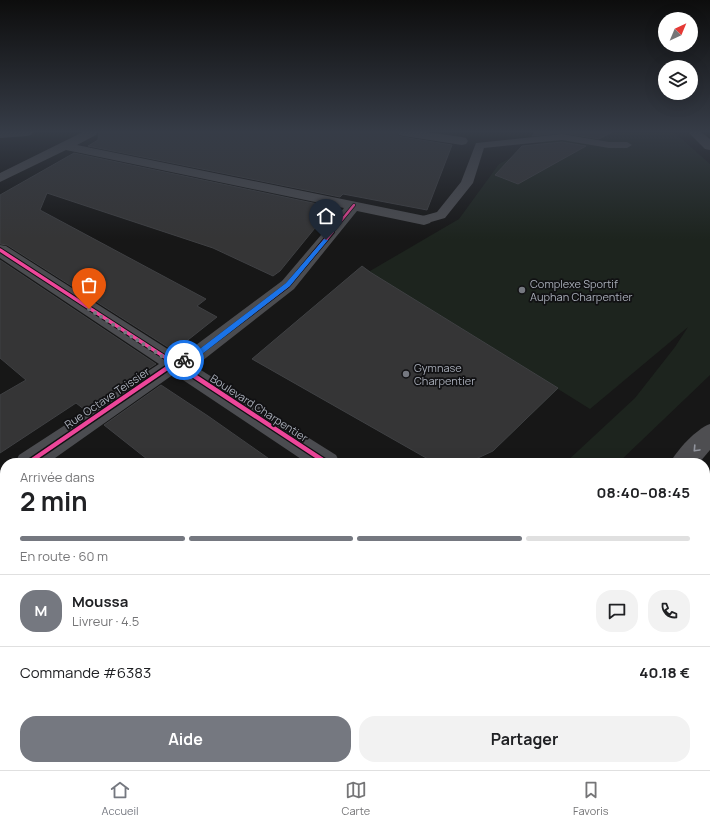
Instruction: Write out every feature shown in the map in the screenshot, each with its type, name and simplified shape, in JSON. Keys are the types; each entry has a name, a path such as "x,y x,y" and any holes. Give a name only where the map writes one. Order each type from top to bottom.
{"highway":[{"path":"688,458 710,434"}],"street":[{"path":"0,178 21,168"},
{"path":"173,168 424,220"},
{"name":"Rue Octave Teissier","path":"35,458 174,364 195,356 288,285 354,205"},
{"name":"Boulevard Charpentier","path":"0,250 318,458"}],"lane":[{"path":"424,220 441,215 467,184 472,168"}],"shaded area":[{"name":"Complexe Sportif Auphan Charpentier","path":"496,168 710,168 710,375 623,458 570,458 635,398 675,347 688,327 590,409 558,389 493,451 459,458 426,458 252,359 362,266 370,271 459,219"}],"building":[{"path":"48,168 145,168 332,207 280,271 273,276 213,248 47,193 40,210 206,299 197,306 217,317 174,351 7,245 0,244 0,195"},
{"path":"196,168 443,168 427,210 343,194 340,197"},
{"path":"502,168 547,168 518,184 495,175"},
{"path":"0,260 156,364 85,410 76,403 0,453 0,395 26,380 0,358"},
{"name":"Gymnase Charpentier","path":"362,266 558,388 493,451 478,458 426,458 252,359"},
{"path":"161,385 268,458 146,458 104,425"}],"cycle path":[{"path":"35,458 174,364 195,356 288,285 354,205"},
{"path":"0,250 319,458"}],"way so far":[{"path":"89,309 174,364 184,360"}],"place":[{"name":"Complexe Sportif Auphan Charpentier","path":"522,290"},
{"name":"Gymnase Charpentier","path":"406,374"}],"route":[{"path":"184,360 195,356 288,285 326,240"}]}
